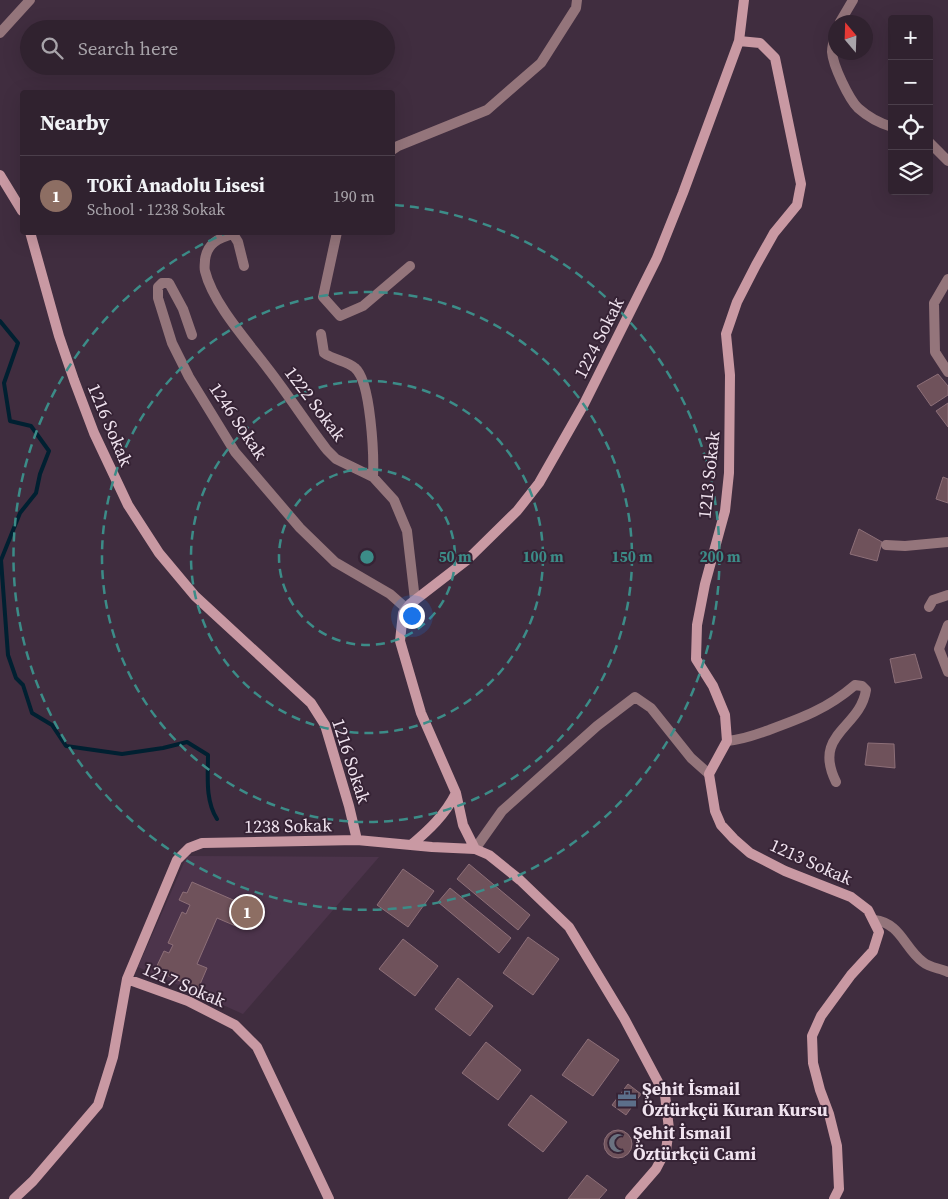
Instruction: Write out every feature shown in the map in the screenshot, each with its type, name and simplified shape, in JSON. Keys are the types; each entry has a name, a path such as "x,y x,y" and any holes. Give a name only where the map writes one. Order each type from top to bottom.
{"street":[{"path":"0,33 30,0"},
{"path":"395,148 487,110 541,63 576,8 577,0"},
{"path":"739,41 744,0"},
{"path":"844,15 853,0"},
{"name":"1224 Sokak","path":"415,600 467,560 491,538 517,511 543,475 584,404 657,258 739,41"},
{"name":"1213 Sokak","path":"727,741 725,715 713,686 696,659 697,625 704,584 725,511 729,473 730,375 726,334 737,302 756,264 774,233 797,205 801,184 775,58 760,43 739,41"},
{"path":"834,60 838,72 857,107 876,121 888,126"},
{"path":"933,146 948,161"},
{"path":"0,176 20,208"},
{"name":"1216 Sokak","path":"31,235 59,336 74,380 94,433 128,505 159,553 195,596 311,703 325,725 357,840"},
{"name":"1222 Sokak","path":"230,235 220,238 209,246 206,255 204,270 214,294 240,333 327,450 336,459 374,477 394,500 406,530 415,600"},
{"name":"1222 Sokak","path":"234,235 238,242 244,266"},
{"path":"336,235 323,297 340,316 363,306 410,266"},
{"path":"948,279 934,303 935,352 948,372"},
{"name":"1246 Sokak","path":"192,335 183,308 174,292 169,284 162,283 158,287 158,298 172,343 189,377 235,452 300,528 335,562 390,594 407,608"},
{"path":"321,334 324,353 332,359 355,368 362,377 372,438 374,477"},
{"path":"886,545 905,546 948,542"},
{"path":"929,607 933,600 948,595"},
{"path":"415,600 404,613 400,642 404,660 421,714 456,793 463,825 475,849"},
{"path":"948,625 939,649 948,672"},
{"path":"475,849 502,810 596,726 635,697 651,708 691,758 709,774 727,741 741,740 808,717 855,685 862,686 866,690 864,700 834,740 829,752 830,769 836,782"},
{"name":"1213 Sokak","path":"709,774 715,811 721,825 734,840 750,852 785,871 851,897 868,910 874,920"},
{"path":"411,845 432,827 449,806 456,793"},
{"path":"357,840 475,849 489,855 520,880 569,927 624,1018 665,1095 669,1129 666,1150 656,1169 630,1199"},
{"name":"1238 Sokak","path":"219,843 357,840"},
{"name":"1217 Sokak","path":"219,843 202,843 189,848 177,860 127,979 188,1001 235,1025 257,1047 329,1199"},
{"path":"834,1199 839,1189 837,1146 830,1114 820,1090 813,1063 812,1036 821,1016 851,975 873,951 879,932 874,920 884,921 892,926 904,939 913,954 924,964 948,972"},
{"path":"14,1199 33,1181 98,1105 113,1057 127,979"}],"shaded area":[{"path":"187,856 379,857 243,1014 138,967"}],"building":[{"path":"938,374 948,386 948,395 931,406 917,386"},
{"path":"948,403 948,427 936,411"},
{"path":"943,477 948,479 948,503 936,499"},
{"path":"859,529 882,542 877,561 850,554"},
{"path":"915,654 922,678 895,683 890,659"},
{"path":"868,743 894,744 895,768 865,765"},
{"path":"469,864 530,915 518,930 457,879"},
{"path":"403,869 434,891 408,927 377,905"},
{"path":"192,882 247,906 238,927 217,918 197,964 207,968 198,989 155,970 164,951 169,953 173,945 168,943 182,912 186,914 190,905 179,900 183,892 187,893"},
{"path":"450,888 511,938 499,953 438,902"},
{"path":"528,937 559,959 533,995 503,973"},
{"path":"403,939 438,966 415,996 379,969"},
{"path":"458,978 493,1006 470,1036 435,1009"},
{"path":"588,1039 619,1060 593,1096 562,1075"},
{"path":"486,1042 521,1070 498,1100 462,1073"},
{"name":"Şehit İsmail Öztürkçü Kuran Kursu","path":"628,1084 641,1094 626,1115 612,1105"},
{"path":"531,1095 567,1122 543,1152 508,1125"},
{"name":"Şehit İsmail Öztürkçü Cami","path":"618,1130 628,1134 632,1144 628,1154 618,1158 608,1154 604,1144 608,1134"},
{"path":"587,1175 607,1190 599,1199 568,1199"}],"waterway":[{"path":"0,321 18,343 4,383 10,421 31,426 49,451 40,474 36,493 20,513 1,560 8,655 16,678 23,685 32,713 52,725 66,746 122,754 163,748 187,742 208,755 209,796 217,819"}],"place":[{"name":"TOKİ Anadolu Lisesi","path":"247,912"},
{"name":"Şehit İsmail Öztürkçü Kuran Kursu","path":"627,1099"},
{"name":"Şehit İsmail Öztürkçü Cami","path":"618,1143"}]}
